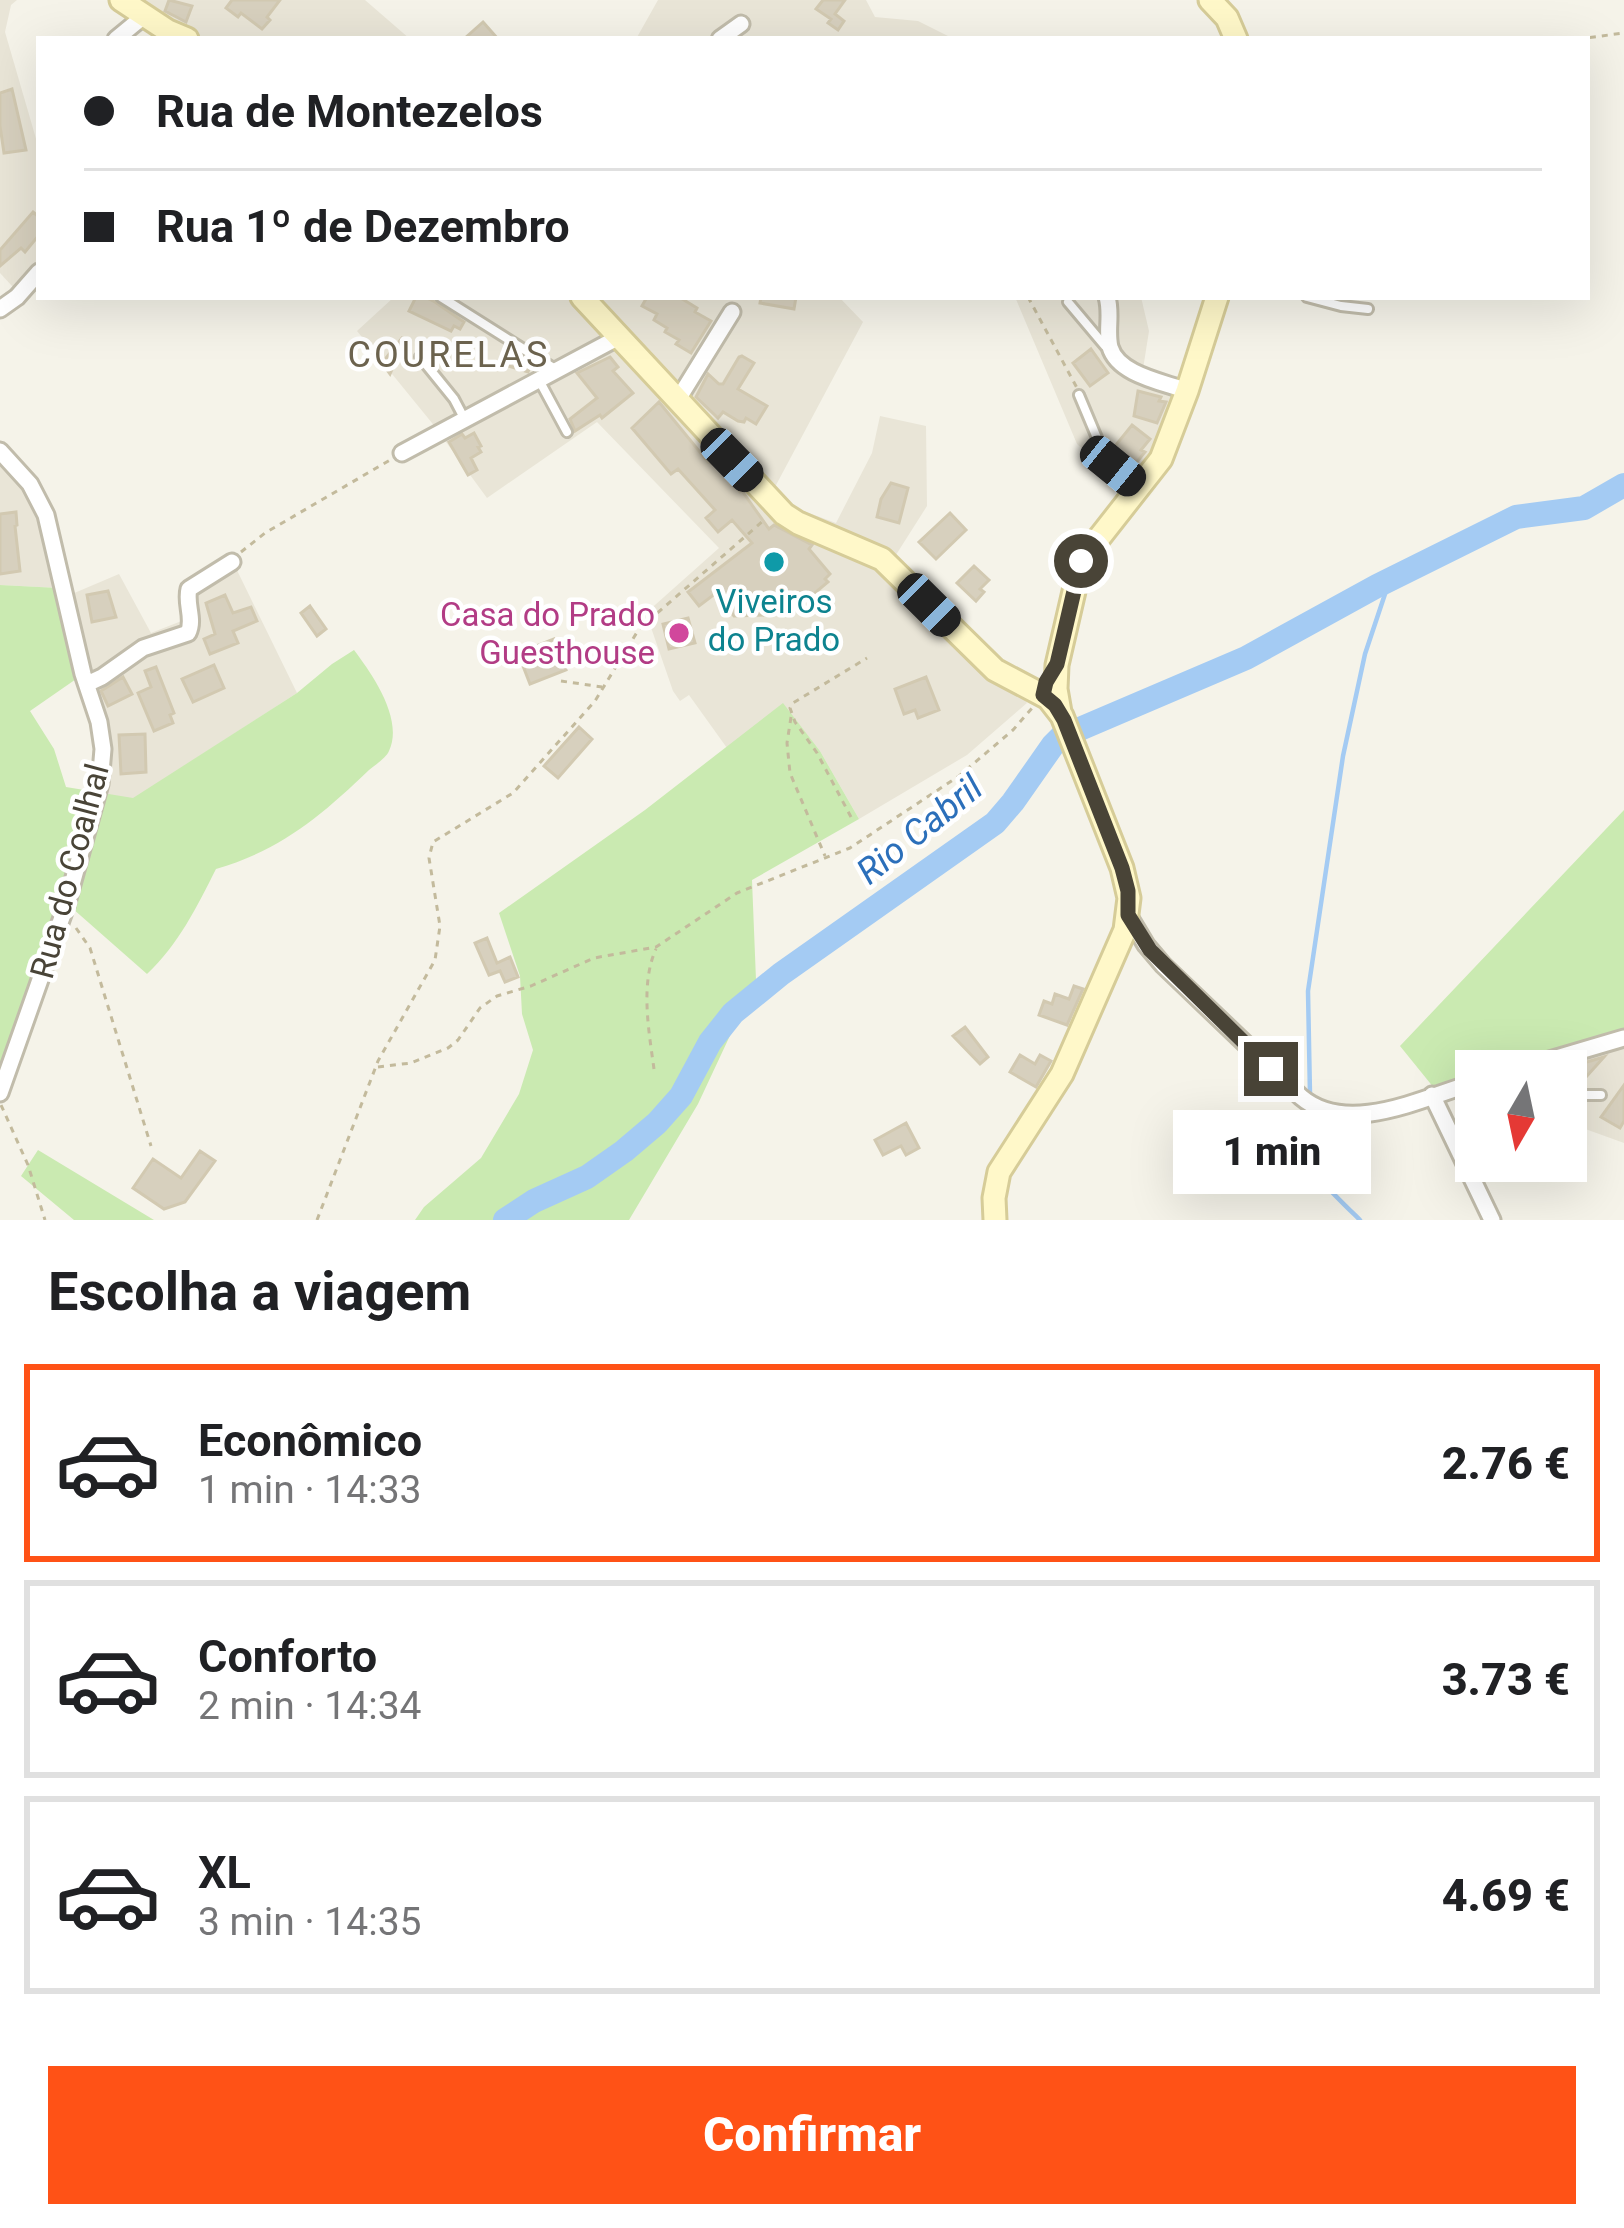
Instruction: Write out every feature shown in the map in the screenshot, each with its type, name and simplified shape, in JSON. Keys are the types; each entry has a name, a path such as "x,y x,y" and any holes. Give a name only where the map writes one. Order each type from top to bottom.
{"main road":[{"path":"121,0 182,36"},
{"path":"1210,0 1227,18 1235,36"},
{"path":"585,300 778,508 798,523 882,559 995,670 1055,691"},
{"path":"994,1220 994,1192 1001,1167 1062,1074 1128,915 1125,876 1055,691 1083,557 1166,450 1216,300"}],"street":[{"path":"120,36 144,16"},
{"path":"724,36 740,24"},
{"path":"0,309 36,275"},
{"path":"1108,300 1114,356 1128,368 1187,391"},
{"path":"677,401 732,312"},
{"path":"402,453 619,337"},
{"name":"Rua do Coalhal","path":"0,451 29,484 46,514 103,749 101,776 64,913 0,1093"},
{"path":"87,685 146,646 188,633 189,589 232,562"},
{"path":"1128,915 1163,965 1318,1109 1363,1115 1455,1088"},
{"path":"1587,1051 1624,1037"},
{"path":"1432,1095 1492,1220"}],"lane":[{"path":"445,300 556,370"},
{"path":"1318,300 1368,309"},
{"path":"1068,302 1114,356"},
{"path":"420,357 454,399 464,420"},
{"path":"539,380 567,432"},
{"path":"1079,395 1105,457 1139,487"},
{"path":"1587,1094 1601,1095"}],"path":[{"path":"1590,37 1624,33"},
{"path":"1030,300 1079,395"},
{"path":"232,562 265,533 402,453"},
{"path":"317,1220 376,1067 433,966 440,926 429,858 433,842 513,793 591,707 646,621 778,508"},
{"path":"826,859 790,773 790,708 867,658"},
{"path":"561,680 604,688"},
{"path":"376,1067 412,1064 448,1048 497,996 594,958 656,947 736,893 850,848 959,776 1055,691"},
{"path":"791,715 851,818"},
{"path":"64,913 88,943 151,1146"},
{"path":"654,1070 648,979 656,947"},
{"path":"0,1104 28,1165 45,1220"}],"shaded area":[{"path":"0,0 17,0 11,5 5,32 36,139 36,283 23,298 0,273"},
{"path":"107,0 365,0 407,36 157,36"},
{"path":"658,0 866,0 875,17 918,21 948,36 638,36"},
{"path":"391,300 842,300 863,322 775,487 798,509 836,523 872,453 880,416 926,426 927,506 894,558 995,659 1027,703 967,755 859,819 820,751 783,704 727,748 689,695 680,701 673,691 646,613 719,548 597,422 487,498 357,331"},
{"path":"1016,300 1142,300 1149,331 1143,369 1197,387 1141,497 1077,444"},
{"path":"0,442 32,481 57,537 72,594 119,574 151,633 184,620 180,586 231,558 297,693 133,799 94,792 98,758 94,730 59,588 0,585"},
{"path":"1624,1031 1624,1143 1587,1130 1587,1050 1561,1050"}],"green space":[{"path":"0,585 59,588 79,677 30,711 54,749 66,787 133,798 297,693 354,650 384,697 393,738 385,756 317,817 261,852 216,869 177,938 147,974 64,901 7,1059 0,1063"},
{"path":"783,703 820,751 859,819 752,880 756,980 698,1104 629,1220 415,1220 481,1158 519,1094 533,1050 522,1014 520,976 499,913 645,810"},
{"path":"1624,810 1624,1031 1561,1050 1455,1050 1455,1082 1434,1088 1400,1046"},
{"path":"38,1150 154,1220 74,1220 21,1176"}],"building":[{"path":"169,0 192,6 186,22 165,11"},
{"path":"232,0 280,0 262,29 226,8"},
{"path":"823,0 845,0 835,14 844,21 838,30 816,9"},
{"path":"483,22 495,36 467,36"},
{"path":"12,89 26,150 4,153 0,93"},
{"path":"33,212 36,214 36,239 25,252 21,248 0,266 0,250"},
{"path":"414,300 431,300 464,322 451,331 409,311"},
{"path":"645,300 684,300 711,321 691,353 654,320 657,314 642,306"},
{"path":"760,300 796,300 794,309"},
{"path":"405,339 390,374 382,363"},
{"path":"507,349 531,364 528,372 502,364"},
{"path":"1091,349 1108,373 1090,386 1073,363"},
{"path":"742,356 754,363 738,389 767,406 756,424 723,412 718,418 696,397 708,374 723,384"},
{"path":"610,357 618,367 613,371 633,393 602,418 575,431 570,419 597,398 577,373"},
{"path":"1138,391 1166,402 1157,423 1134,416"},
{"path":"659,402 708,462 742,491 769,529 774,525 812,545 809,549 830,574 825,579 828,582 793,604 788,598 767,615 734,616 716,593 699,606 688,592 752,543 732,520 718,532 706,518 715,510 678,469 671,474 632,428"},
{"path":"1132,425 1150,439 1131,469 1111,451"},
{"path":"474,433 481,452 471,458 477,470 468,475 449,442"},
{"path":"891,483 908,488 899,523 877,517"},
{"path":"16,512 20,571 0,574 0,514"},
{"path":"950,513 966,530 936,559 919,542"},
{"path":"974,566 989,580 976,601 957,583"},
{"path":"108,591 116,617 92,622 87,595"},
{"path":"225,595 233,613 251,607 257,621 233,631 238,643 210,654 204,639 215,634 206,603"},
{"path":"310,606 326,629 317,636 301,613"},
{"path":"688,618 695,643 669,649 663,624"},
{"path":"554,639 566,670 530,684 518,653"},
{"path":"214,665 224,688 193,702 182,679"},
{"path":"156,667 174,713 170,715 173,723 154,731 138,693 151,687 145,671"},
{"path":"123,677 132,694 108,706 101,691"},
{"path":"926,677 939,710 918,718 915,710 904,714 895,689"},
{"path":"579,727 592,739 558,778 544,766"},
{"path":"145,734 146,772 121,774 119,735"},
{"path":"487,938 497,963 510,957 518,977 505,982 500,971 489,975 475,943"},
{"path":"1074,986 1083,989 1067,1025 1039,1015 1044,1001 1052,1004 1055,994 1069,999"},
{"path":"965,1027 988,1057 980,1064 953,1036"},
{"path":"1020,1055 1035,1064 1040,1055 1051,1061 1036,1087 1010,1072"},
{"path":"1604,1057 1587,1076 1587,1062"},
{"path":"1624,1085 1624,1121 1620,1128 1601,1117"},
{"path":"906,1123 919,1148 906,1155 901,1146 883,1155 875,1140"},
{"path":"200,1151 215,1161 185,1202 164,1209 133,1188 153,1159 181,1178"}],"waterway":[{"name":"Rio Cabril","path":"505,1220 587,1177 657,1123 681,1096 710,1042 733,1013 995,823 1061,737 1246,658 1516,517 1584,508 1624,485"},
{"path":"1310,1095 1308,991 1343,756 1365,654 1390,579"},
{"path":"1310,1106 1317,1170 1360,1220"}],"place":[{"name":"Viveiros do Prado","path":"774,562"},
{"name":"Casa do Prado Guesthouse","path":"679,633"}],"district":[{"name":"COURELAS","path":"449,354"}],"route":[{"path":"1081,561 1057,664 1043,695 1064,720 1122,868 1128,915 1142,939 1271,1069"}]}
